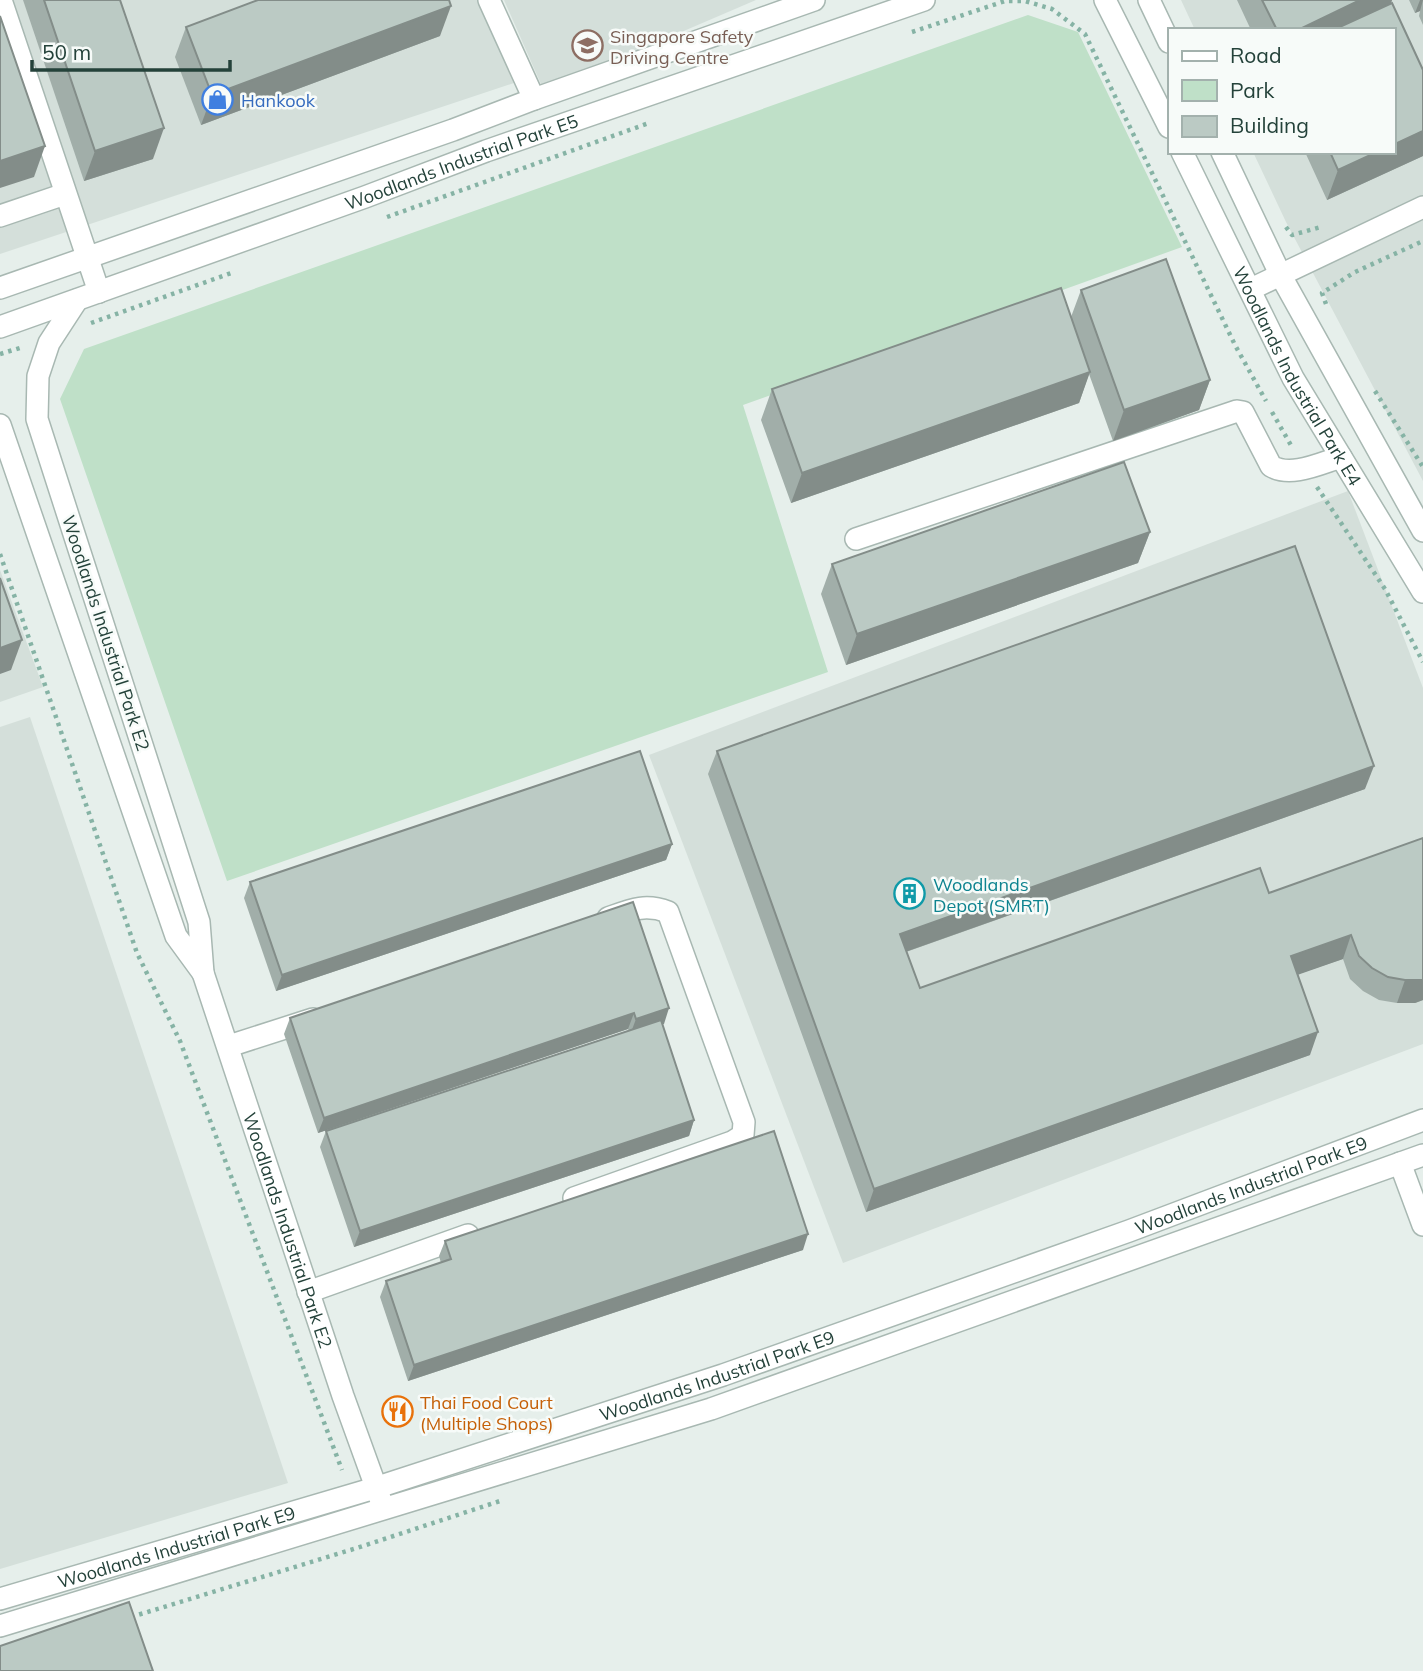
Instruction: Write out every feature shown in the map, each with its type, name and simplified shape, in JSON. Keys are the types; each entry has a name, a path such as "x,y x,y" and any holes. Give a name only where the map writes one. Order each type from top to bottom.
{"street":[{"path":"1,0 99,292"},
{"path":"489,0 534,99"},
{"name":"Woodlands Industrial Park E5","path":"0,288 453,130 814,0"},
{"name":"Woodlands Industrial Park E5","path":"0,327 486,151 924,0"},
{"path":"1105,0 1168,125"},
{"path":"1149,0 1168,40"},
{"path":"1123,34 1158,19"},
{"name":"Woodlands Industrial Park E4","path":"1183,154 1293,378 1423,592"},
{"name":"Woodlands Industrial Park E4","path":"1224,154 1281,276 1423,531"},
{"path":"1200,188 1233,173"},
{"path":"0,216 65,194"},
{"path":"1251,289 1423,207"},
{"name":"Woodlands Industrial Park E2","path":"77,300 49,343 37,376 37,419 199,922 203,973 308,1292 384,1510"},
{"path":"856,539 1237,411 1243,412 1271,466 1279,471 1304,468 1341,457"},
{"name":"Woodlands Industrial Park E2","path":"0,425 176,936 203,973"},
{"path":"550,1206 732,1142 743,1135 744,1122 668,912 653,907 639,907 587,925"},
{"path":"229,1046 326,1014"},
{"name":"Woodlands Industrial Park E9","path":"0,1599 375,1488 723,1376 1129,1231 1423,1120"},
{"name":"Woodlands Industrial Park E9","path":"0,1626 711,1409 1423,1155"},
{"path":"1400,1163 1423,1225"},
{"path":"1259,1182 1267,1211"},
{"path":"308,1292 485,1229"}],"path":[{"path":"1049,0 1052,9"},
{"path":"901,36 1005,1 1025,1 1052,9 1085,34 1235,345 1304,468 1385,589 1423,662"},
{"path":"386,217 656,120"},
{"path":"1282,221 1292,235 1332,222"},
{"path":"1328,307 1322,293 1355,272 1423,241"},
{"path":"78,327 245,268"},
{"path":"1368,380 1423,467"},
{"path":"0,554 137,953 180,1041 343,1473 368,1466"}],"shaded area":[{"path":"0,0 487,0 520,81 0,254"},
{"name":"Singapore Safety Driving Centre","path":"504,0 756,0 544,91"},
{"path":"1181,0 1423,0 1423,481 1286,222 1254,154 1395,154 1395,28 1194,28"},
{"name":"Woodlands Depot (SMRT)","path":"1348,491 1423,688 1423,1044 843,1263 649,755"},
{"path":"0,570 43,687 0,702"},
{"path":"30,717 288,1483 0,1569 0,727"}],"green space":[{"path":"1028,15 1078,32 1182,247 743,405 828,672 227,881 60,399 84,349"}],"building":[{"path":"44,0 120,0 164,128 95,151"},
{"path":"258,0 449,0 451,6 212,95 186,27"},
{"path":"1262,0 1360,0 1302,28 1276,28"},
{"path":"1392,3 1423,70 1423,131 1395,144 1395,28 1337,28"},
{"path":"0,16 45,146 0,161"},
{"path":"1331,154 1373,154 1338,170"},
{"path":"1166,259 1210,380 1124,410 1081,290"},
{"path":"1061,288 1090,372 802,473 772,389"},
{"path":"1124,462 1150,532 857,634 832,564"},
{"name":"Woodlands Depot (SMRT)","path":"1295,546 1374,766 900,934 920,988 1260,868 1269,893 1423,838 1423,980 1388,977 1372,968 1359,956 1351,935 1291,956 1318,1032 874,1189 717,751"},
{"path":"0,578 22,640 0,648"},
{"path":"640,751 672,844 282,975 250,882"},
{"path":"633,902 669,1008 636,1019 634,1013 324,1118 290,1018"},
{"path":"661,1020 694,1120 360,1231 326,1131"},
{"path":"774,1131 808,1234 414,1365 386,1281 451,1259 445,1241"},
{"path":"129,1602 153,1671 0,1671 0,1646"}],"place":[{"name":"Singapore Safety Driving Centre","path":"587,46"},
{"name":"Hankook","path":"218,100"},
{"name":"Woodlands Depot (SMRT)","path":"910,894"},
{"name":"Thai Food Court (Multiple Shops)","path":"397,1412"}]}
